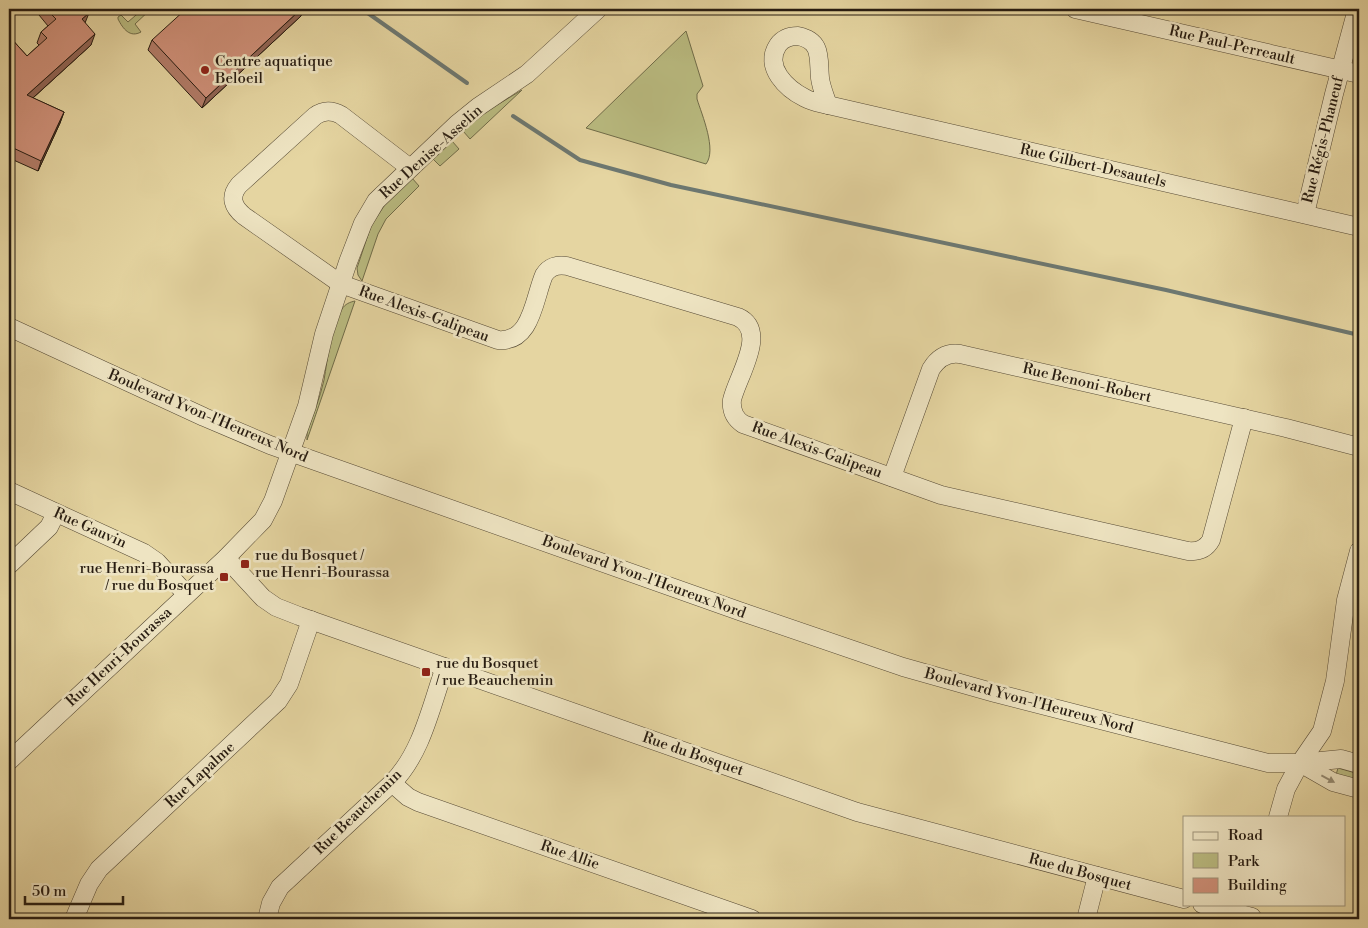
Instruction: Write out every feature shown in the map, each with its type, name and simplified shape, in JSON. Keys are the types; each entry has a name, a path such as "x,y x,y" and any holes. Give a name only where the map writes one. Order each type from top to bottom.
{"street":[{"name":"Rue Denise-Asselin","path":"290,453 309,399 324,334 363,223 371,208 410,168 478,107 527,74 598,9"},
{"name":"Rue Paul-Perreault","path":"1075,9 1359,74"},
{"name":"Rue Régis-Phaneuf","path":"1305,214 1340,69 1357,9"},
{"name":"Rue Gilbert-Desautels","path":"828,105 1359,227"},
{"path":"341,284 238,211 233,201 233,194 236,188 315,116 326,111 340,115 410,168"},
{"name":"Rue Alexis-Galipeau","path":"341,284 494,339 502,340 514,338 524,330 544,275 552,267 559,265 738,317 750,326 752,337 732,400 733,412 737,419 747,426 942,495 1188,551 1195,551 1206,546 1212,536 1244,418"},
{"name":"Boulevard Yvon-l'Heureux Nord","path":"9,327 204,417 290,453 840,646 912,669 1268,763 1341,760 1359,764"},
{"name":"Rue Benoni-Robert","path":"892,477 931,369 941,357 952,353 1244,418 1359,447"},
{"name":"Rue Henri-Bourassa","path":"9,761 254,531 267,514 290,453"},
{"name":"Rue Gauvin","path":"9,491 144,553 157,562 186,594"},
{"path":"9,565 50,527 56,514"},
{"path":"1278,816 1286,789 1300,763 1322,731 1335,681 1346,600 1359,551"},
{"name":"Rue du Bosquet","path":"226,558 267,602 311,620 857,812 1183,899"},
{"name":"Rue Lapalme","path":"74,919 89,884 99,869 278,701 288,684 311,620"},
{"name":"Rue Beauchemin","path":"267,919 271,903 280,887 403,771 415,751 445,667"},
{"name":"Boulevard Yvon-l'Heureux Nord","path":"1300,763 1333,782 1359,789"},
{"name":"Rue Allie","path":"392,783 408,797 418,802 752,919"},
{"path":"1086,919 1097,876"},
{"path":"1212,906 1253,914"}],"green space":[{"path":"143,9 151,9 135,24 141,32 137,34 130,33 120,23 118,17 121,15 128,22"},
{"path":"686,31 703,86 697,94 697,99 709,142 709,158 706,164 586,128"},
{"path":"522,90 470,139 463,131 485,112"},
{"path":"452,141 459,149 440,166 433,159"},
{"path":"412,178 419,186 386,219 378,234 362,281 358,275 357,268 371,226 386,203"},
{"path":"355,301 307,440 307,432 324,380 330,343 338,316 343,307"},
{"path":"1338,768 1359,774 1359,781 1336,775"}],"building":[{"path":"46,9 85,9 89,13 82,19 95,34 27,95 64,112 41,161 9,146 9,36 27,56 47,38 41,32 56,19"},
{"name":"Centre aquatique Beloeil","path":"186,9 301,9 206,98 152,40"}],"waterway":[{"path":"362,9 467,83"},
{"path":"513,116 580,160 671,185 1166,290 1359,335"}],"place":[{"name":"Centre aquatique Beloeil","path":"205,70"},
{"name":"rue du Bosquet / rue Henri-Bourassa","path":"245,564"},
{"name":"rue Henri-Bourassa / rue du Bosquet","path":"224,577"},
{"name":"rue du Bosquet / rue Beauchemin","path":"426,672"}]}
